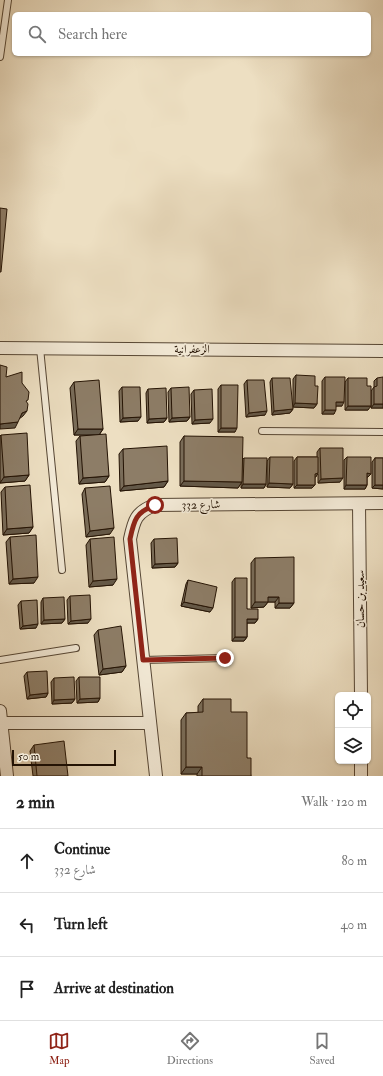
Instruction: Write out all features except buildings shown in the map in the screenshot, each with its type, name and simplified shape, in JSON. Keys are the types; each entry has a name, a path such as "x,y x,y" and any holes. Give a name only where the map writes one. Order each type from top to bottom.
{"street":[{"name":"الزعفرانية","path":"0,348 383,351"},
{"name":"شارع 332","path":"156,776 130,539 132,526 136,516 144,509 155,505 383,503"},
{"name":"سعيد بن حسان","path":"359,504 361,692"},
{"path":"7,776 0,719 150,723"},
{"path":"361,764 362,776"}],"lane":[{"path":"0,57 8,0"},
{"path":"40,348 62,570"},
{"path":"262,431 383,432"},
{"path":"0,660 76,648"},
{"path":"143,660 225,658"}],"route":[{"path":"155,505 144,509 136,516 132,526 130,539 143,660 225,658"}]}
